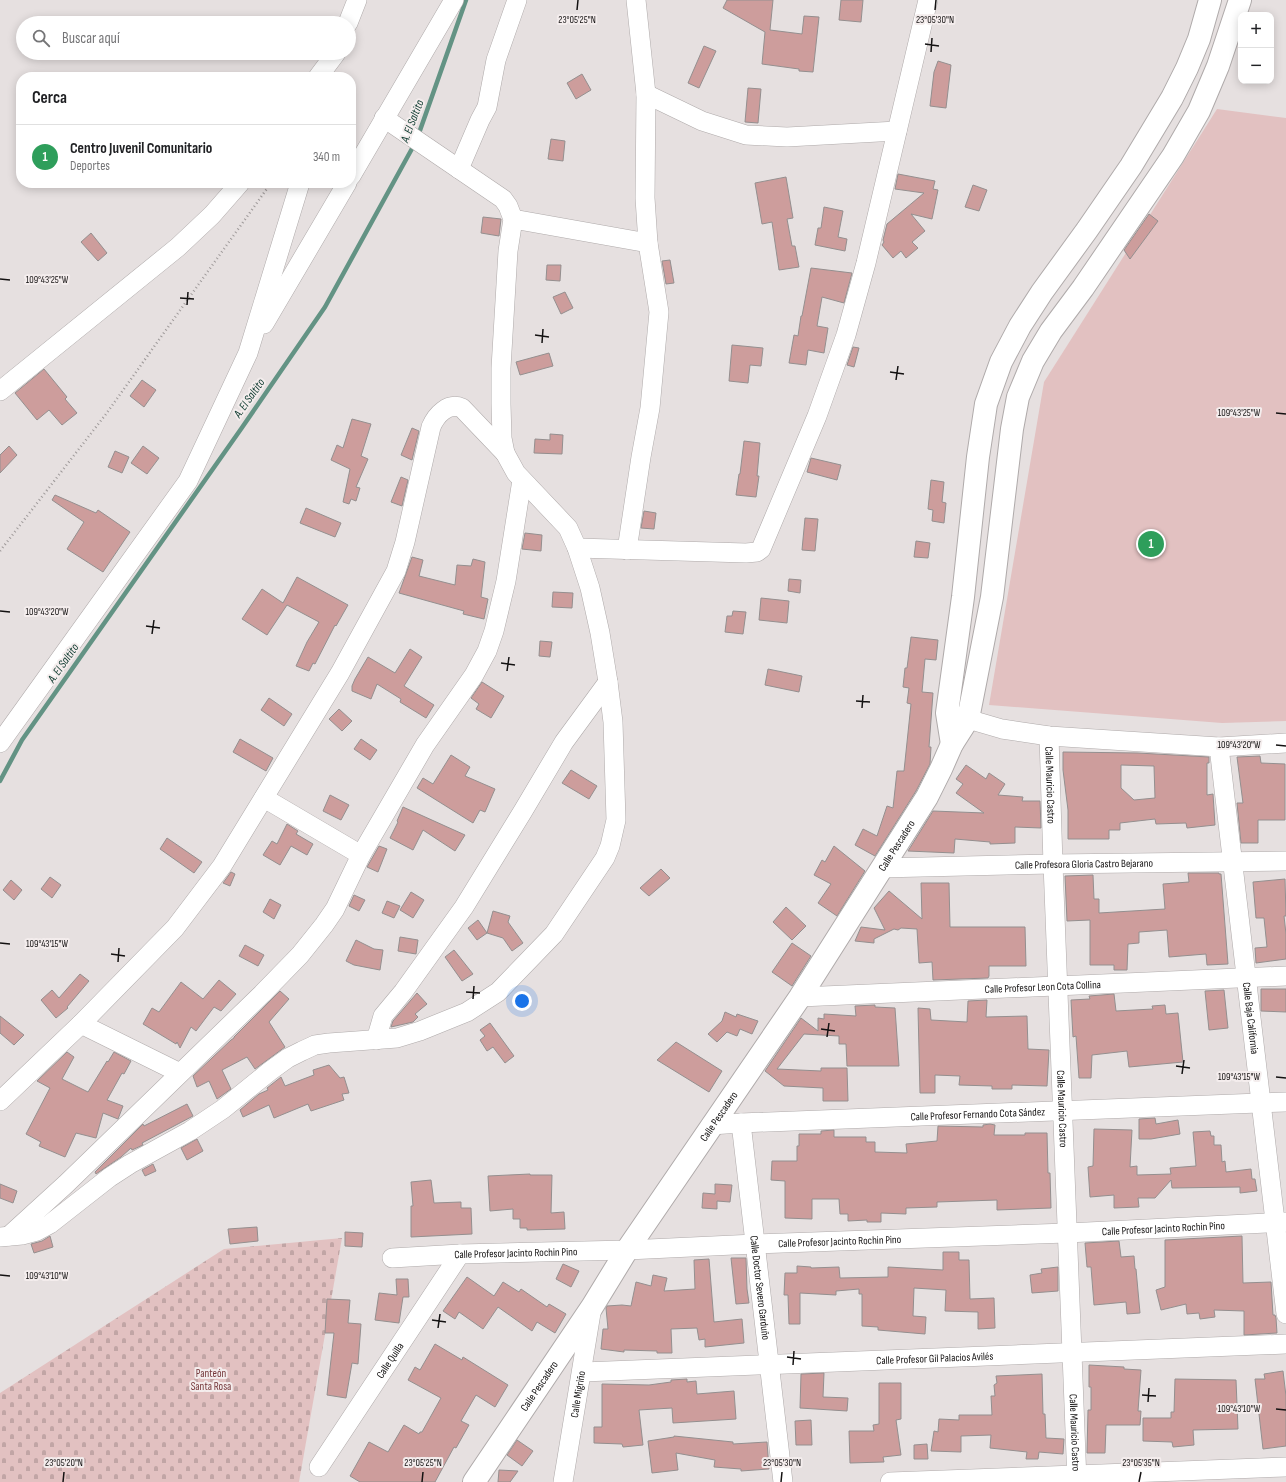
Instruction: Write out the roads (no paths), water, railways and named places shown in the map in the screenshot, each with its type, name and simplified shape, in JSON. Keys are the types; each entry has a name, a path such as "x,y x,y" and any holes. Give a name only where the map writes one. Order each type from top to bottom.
{"street":[{"path":"351,16 357,0"},
{"path":"356,167 454,0"},
{"path":"459,169 487,107 496,60 517,0"},
{"path":"627,550 650,408 659,312 648,243 645,198 646,94 636,0"},
{"path":"577,548 746,554 757,552 760,549 817,416 846,334 866,263 928,0"},
{"path":"952,744 947,712 963,597 978,457 986,404 1001,362 1020,326 1042,292 1131,166 1172,98 1199,39 1210,0"},
{"path":"968,719 992,597 1008,460 1018,397 1033,361 1047,337 1173,156 1199,111 1218,66 1240,0"},
{"path":"322,72 331,60"},
{"path":"332,72 335,60"},
{"path":"646,94 702,120 746,135 787,137 897,131"},
{"path":"4,1237 22,1235 37,1231 50,1224 110,1177 130,1164 190,1131 223,1109 270,1071 302,1050 329,1043 397,1038 420,1031 468,1012 498,992 515,977 554,934 605,858 610,846 616,820 614,743 608,682 600,633 590,588 577,548 568,528 522,480 511,465 505,453 502,438 500,404 501,368 508,251 513,219 508,206 503,199 384,118"},
{"path":"0,391 178,247 212,215 236,188"},
{"path":"248,353 298,188"},
{"path":"0,743 188,482 248,353 344,188"},
{"path":"513,219 648,243"},
{"path":"1087,230 1109,249"},
{"path":"0,1101 81,1024 175,928 222,866 340,673 396,571 405,542 431,427 434,420 447,408 453,406 462,408 505,453"},
{"path":"4,1237 66,1184 262,994 312,941 335,909 361,855 425,745 474,675 487,651 494,631 506,581 522,480"},
{"path":"376,1040 383,1016 403,992 464,906 564,742 608,682"},
{"path":"947,712 1002,729 1049,736 1219,747 1286,743"},
{"name":"Calle Pescadero","path":"474,1482 592,1307 627,1250 711,1125 800,997 927,797 952,744 968,719"},
{"name":"Calle Mauricio Castro","path":"1049,736 1076,1478"},
{"name":"Calle Baja California","path":"1219,747 1262,1103 1281,1222 1286,1314"},
{"path":"264,798 361,855"},
{"name":"Calle Profesora Gloria Castro Bejarano","path":"881,868 1286,861"},
{"name":"Calle Profesor Leon Cota Collina","path":"800,997 1286,976"},
{"path":"81,1024 180,1073"},
{"name":"Calle Profesor Fernando Cota Sández","path":"741,1123 1062,1109 1286,1102"},
{"path":"711,1125 741,1123"},
{"name":"Calle Doctor Severo Garduño","path":"741,1123 783,1482"},
{"name":"Calle Profesor Jacinto Rochin Pino","path":"392,1258 460,1254 627,1250 1067,1233 1281,1222"},
{"name":"Calle Quilla","path":"319,1467 460,1254"},
{"name":"Calle Migriño","path":"563,1482 592,1307"},
{"name":"Calle Profesor Gil Palacios Avilés","path":"582,1372 1286,1344"},
{"path":"890,1482 1076,1478 1286,1467"}],"waterway":[{"name":"A. El Saltito","path":"418,136 466,0"},
{"name":"A. El Saltito","path":"0,781 22,740 325,307 414,145"}],"place":[{"name":"Centro Juvenil Comunitario","path":"1151,544"}],"park label":[{"name":"Panteón Santa Rosa","path":"211,1379"}]}
